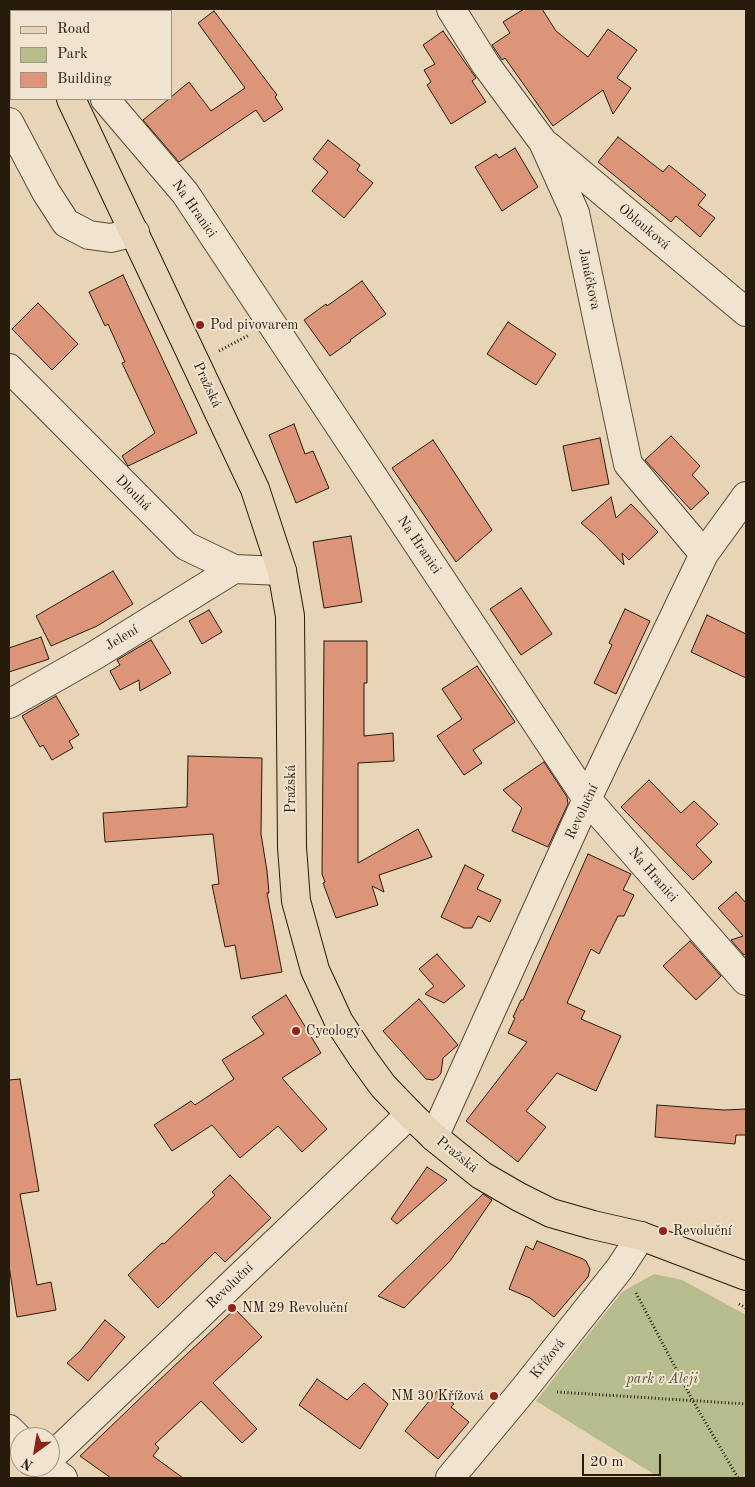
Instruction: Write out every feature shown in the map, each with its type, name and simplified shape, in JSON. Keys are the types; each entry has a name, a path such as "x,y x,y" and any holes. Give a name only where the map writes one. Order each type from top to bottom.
{"main road":[{"name":"Pražská","path":"71,100 255,489 282,571 290,616 292,847 296,901 314,970 339,1022 362,1058 384,1086 434,1137 481,1175 551,1213 593,1226 641,1236 746,1276"}],"street":[{"name":"Janáčkova","path":"451,9 486,65 543,142 575,213 628,464 704,554"},
{"path":"473,9 486,65"},
{"name":"Na Hranici","path":"107,100 185,193 587,799 746,981"},
{"path":"9,122 46,192 66,223 89,235 111,238 135,232"},
{"name":"Oblouková","path":"543,142 746,312"},
{"name":"Dlouhá","path":"9,368 186,546 234,568 282,571"},
{"name":"Revoluční","path":"434,1137 587,799 704,554 746,496"},
{"name":"Jelení","path":"9,704 92,656 234,568"},
{"name":"Revoluční","path":"60,1448 410,1114"},
{"name":"Křížová","path":"450,1478 524,1389 620,1268 641,1236"}],"path":[{"path":"636,1292 693,1401 738,1478"},
{"path":"524,1389 746,1404"}],"green space":[{"name":"park v Aleji","path":"654,1274 682,1280 746,1315 746,1478 660,1478 536,1401 622,1292"}],"building":[{"path":"524,9 542,9 556,31 588,57 608,29 637,50 617,78 631,88 613,114 603,90 553,126 505,58 502,60 492,45 510,33 503,22"},
{"path":"214,11 277,95 275,97 283,109 264,122 256,110 179,162 143,120 168,100 172,100 172,96 189,82 211,111 245,88 198,23"},
{"path":"443,31 476,78 472,81 486,102 451,124 427,85 431,82 424,70 435,64 423,45"},
{"path":"618,137 663,172 669,165 706,195 698,205 715,218 700,237 676,216 671,222 598,162"},
{"path":"328,140 360,165 357,170 373,183 344,218 312,191 328,172 313,159"},
{"path":"515,148 538,187 502,211 475,167 496,154 499,158"},
{"path":"123,275 197,433 128,466 122,456 155,433 122,363 125,362 108,324 105,326 89,292"},
{"path":"362,281 386,314 330,356 304,320"},
{"path":"38,303 78,344 52,370 12,329"},
{"path":"508,322 556,354 536,385 487,354"},
{"path":"294,424 305,454 313,451 329,488 296,503 269,435"},
{"path":"671,436 700,466 692,475 709,493 691,510 645,460"},
{"path":"600,438 609,484 572,491 563,446"},
{"path":"433,440 492,530 456,562 392,468"},
{"path":"611,497 616,518 631,504 658,532 629,560 622,553 624,565 581,523"},
{"path":"351,536 362,602 324,608 313,542"},
{"path":"113,571 133,604 97,626 51,646 36,616"},
{"path":"521,588 552,634 521,655 490,609"},
{"path":"625,609 650,621 616,694 594,683 612,645 609,643"},
{"path":"209,610 222,632 202,644 189,621"},
{"path":"707,615 746,634 746,678 691,652"},
{"path":"41,637 49,659 9,672 9,648"},
{"path":"151,640 171,673 140,691 139,680 120,690 110,671 120,665 117,660"},
{"path":"324,641 367,641 367,683 364,683 364,736 393,733 394,761 358,763 358,863 418,829 432,857 379,875 384,892 372,886 378,905 336,918 323,883 325,882 322,874"},
{"path":"477,666 515,722 473,750 482,763 464,775 437,736 462,719 442,689"},
{"path":"56,696 79,735 69,741 73,748 52,760 43,745 40,747 22,716"},
{"path":"188,756 262,758 261,834 267,871 269,893 267,893 282,972 241,979 235,945 225,947 212,885 219,884 213,834 105,842 103,813 187,807"},
{"path":"544,762 567,797 568,804 548,847 512,831 522,808 503,790"},
{"path":"649,780 681,813 694,801 718,824 696,845 712,862 693,880 621,807"},
{"path":"588,854 631,874 623,890 634,895 624,916 618,916 599,954 591,949 567,1003 585,1011 581,1019 621,1036 596,1091 557,1073 526,1111 546,1127 518,1162 466,1121 527,1042 508,1033 515,1018 513,1017 521,1000 523,1000"},
{"path":"465,865 484,875 477,889 501,900 490,922 478,916 472,928 464,928 441,917"},
{"path":"736,892 746,903 746,953 744,955 731,940 743,936 718,908"},
{"path":"690,941 721,976 696,1000 663,966"},
{"path":"437,954 465,986 444,1003 425,994 434,986 419,969"},
{"path":"286,995 321,1053 282,1078 327,1129 302,1152 278,1126 240,1158 212,1125 172,1151 154,1125 191,1101 195,1105 234,1079 222,1060 264,1034 252,1017"},
{"path":"419,999 458,1045 443,1058 441,1073 433,1080 426,1079 383,1031"},
{"path":"20,1079 39,1191 20,1194 37,1285 51,1282 56,1310 17,1317 9,1266 9,1080"},
{"path":"657,1105 724,1110 746,1109 746,1135 736,1135 735,1144 655,1137"},
{"path":"427,1167 447,1180 397,1224 391,1219"},
{"path":"230,1175 271,1218 225,1262 215,1252 158,1308 128,1275 162,1243 164,1244 215,1195 212,1192"},
{"path":"483,1194 492,1200 450,1261 404,1308 378,1296"},
{"path":"537,1241 583,1259 590,1269 588,1277 554,1317 530,1298 509,1289 526,1246 533,1250"},
{"path":"235,1309 262,1337 213,1383 257,1429 242,1443 201,1401 155,1444 159,1448 153,1456 183,1478 111,1478 80,1456 154,1385"},
{"path":"105,1320 125,1337 88,1381 67,1363 80,1351"},
{"path":"317,1379 347,1400 364,1383 388,1404 360,1449 299,1405"},
{"path":"438,1390 454,1404 451,1407 469,1422 438,1459 405,1431"}],"place":[{"name":"Pod pivovarem","path":"200,325"},
{"name":"Cycology","path":"296,1031"},
{"name":"Revoluční","path":"663,1231"},
{"name":"NM 29 Revoluční","path":"232,1308"},
{"name":"NM 30 Křížová","path":"494,1396"}]}
